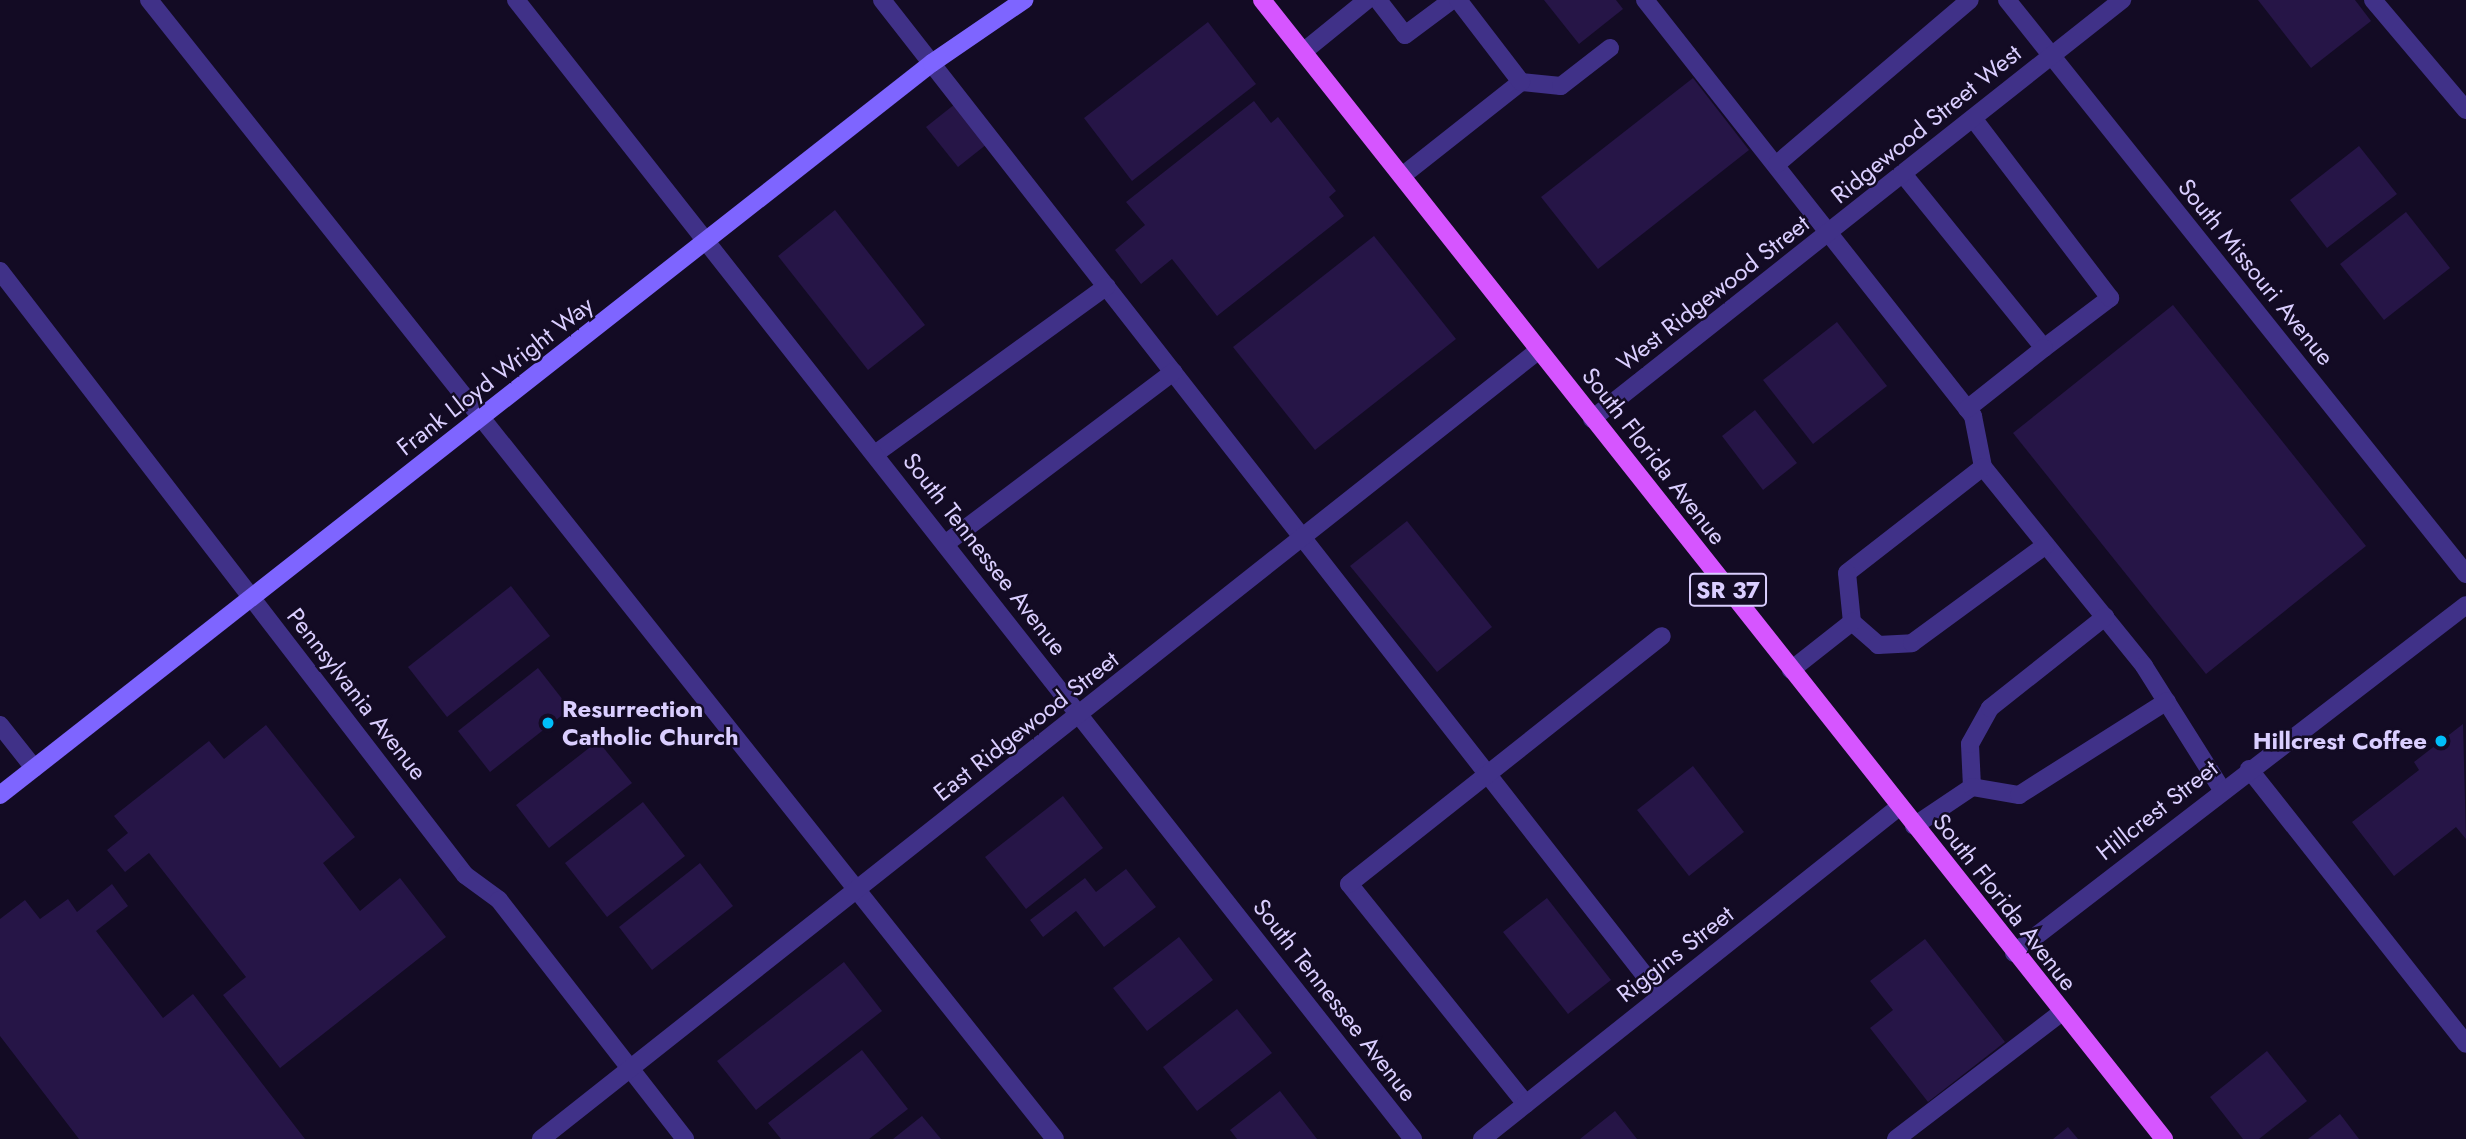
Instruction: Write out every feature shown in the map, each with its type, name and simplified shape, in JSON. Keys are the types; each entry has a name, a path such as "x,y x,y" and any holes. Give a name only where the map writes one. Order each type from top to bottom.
{"main road":[{"name":"South Florida Avenue","path":"1262,0 2061,1013 2164,1139"}],"street":[{"path":"149,0 1055,1139"},
{"name":"South Tennessee Avenue","path":"516,0 1413,1139"},
{"path":"882,0 1661,996"},
{"name":"Frank Lloyd Wright Way","path":"0,795 932,64 1024,0"},
{"path":"1303,52 1367,0"},
{"path":"1378,0 1405,35 1451,0"},
{"path":"1458,0 1521,82"},
{"path":"1644,0 1777,163 1967,409 1983,467 2105,617 2167,701 2222,790"},
{"path":"1777,163 1970,0"},
{"name":"South Missouri Avenue","path":"2007,0 2466,574"},
{"path":"2051,55 2122,0"},
{"path":"2373,0 2466,110"},
{"path":"1402,176 1521,82 1561,86 1610,48"},
{"name":"Ridgewood Street West","path":"1831,232 2051,55"},
{"path":"1967,409 2110,298 1973,118"},
{"path":"1903,174 2044,348"},
{"name":"West Ridgewood Street","path":"1592,419 1831,232"},
{"name":"Pennsylvania Avenue","path":"0,271 465,875 499,900 685,1139"},
{"path":"874,454 1107,286"},
{"name":"East Ridgewood Street","path":"541,1139 1539,350"},
{"path":"946,544 1173,372"},
{"path":"1983,467 1847,573 1852,622 1878,645 1912,643 2046,545"},
{"name":"Hillcrest Street","path":"2014,953 2249,769 2466,605"},
{"path":"1972,787 1970,744 1990,708 2105,617"},
{"path":"1791,670 1852,622"},
{"path":"1526,1104 1349,884 1662,636"},
{"path":"1914,826 1972,787 2019,795 2167,701"},
{"path":"0,725 34,768"},
{"path":"2249,769 2466,1044"},
{"name":"Riggins Street","path":"1482,1139 1899,807"},
{"path":"1896,1139 2061,1013"}],"building":[{"path":"1544,0 1616,0 1623,9 1579,44"},
{"path":"2258,0 2355,0 2371,21 2311,68"},
{"path":"1208,22 1256,84 1132,181 1084,118"},
{"path":"1693,78 1749,150 1598,269 1541,197"},
{"path":"1254,101 1271,123 1278,117 1336,191 1329,197 1344,216 1217,316 1172,259 1141,284 1115,250 1145,225 1126,202"},
{"path":"955,104 987,144 958,167 926,127"},
{"path":"2359,146 2397,194 2327,248 2290,200"},
{"path":"835,210 925,325 868,370 778,256"},
{"path":"2406,212 2450,268 2384,320 2340,264"},
{"path":"1374,236 1456,339 1315,450 1233,347"},
{"path":"2173,305 2366,546 2206,674 2013,433"},
{"path":"1837,322 1887,386 1813,444 1763,380"},
{"path":"1755,410 1797,463 1763,490 1722,436"},
{"path":"1407,521 1492,627 1437,672 1350,566"},
{"path":"511,586 550,636 447,717 408,667"},
{"path":"538,668 570,709 490,772 458,731"},
{"path":"2463,724 2466,839 2456,827 2394,876 2352,822 2419,770 2414,762"},
{"path":"266,725 355,837 323,863 360,911 400,878 446,937 280,1068 223,995 246,977 149,853 125,872 107,850 128,833 114,816 209,741 224,759"},
{"path":"598,741 632,783 549,848 516,805"},
{"path":"1693,766 1744,832 1689,876 1637,810"},
{"path":"1063,796 1103,848 1026,909 985,857"},
{"path":"643,802 685,856 607,917 565,863"},
{"path":"700,863 733,906 652,970 619,927"},
{"path":"1126,869 1156,907 1104,947 1076,911 1043,937 1030,920 1085,878 1096,892"},
{"path":"112,884 128,906 96,931 163,1018 193,994 305,1139 79,1139 0,1036 0,919 25,900 40,919 68,899 77,912"},
{"path":"1547,898 1611,980 1568,1014 1503,932"},
{"path":"1179,937 1213,980 1147,1031 1113,988"},
{"path":"1925,939 2005,1042 1928,1102 1870,1028 1893,1010 1870,981"},
{"path":"844,962 882,1011 756,1110 717,1061"},
{"path":"1237,1009 1272,1053 1197,1111 1163,1067"},
{"path":"862,1050 908,1109 869,1139 781,1139 768,1123"},
{"path":"2267,1051 2307,1101 2259,1139 2243,1139 2210,1097"},
{"path":"1280,1091 1317,1139 1237,1139 1230,1130"},
{"path":"1615,1111 1637,1139 1580,1139"},
{"path":"2340,1114 2359,1139 2308,1139"},
{"path":"922,1116 941,1139 893,1139"},
{"path":"2068,1127 2078,1139 2053,1139"}],"place":[{"name":"Resurrection Catholic Church","path":"548,723"},
{"name":"Hillcrest Coffee","path":"2441,741"}]}
